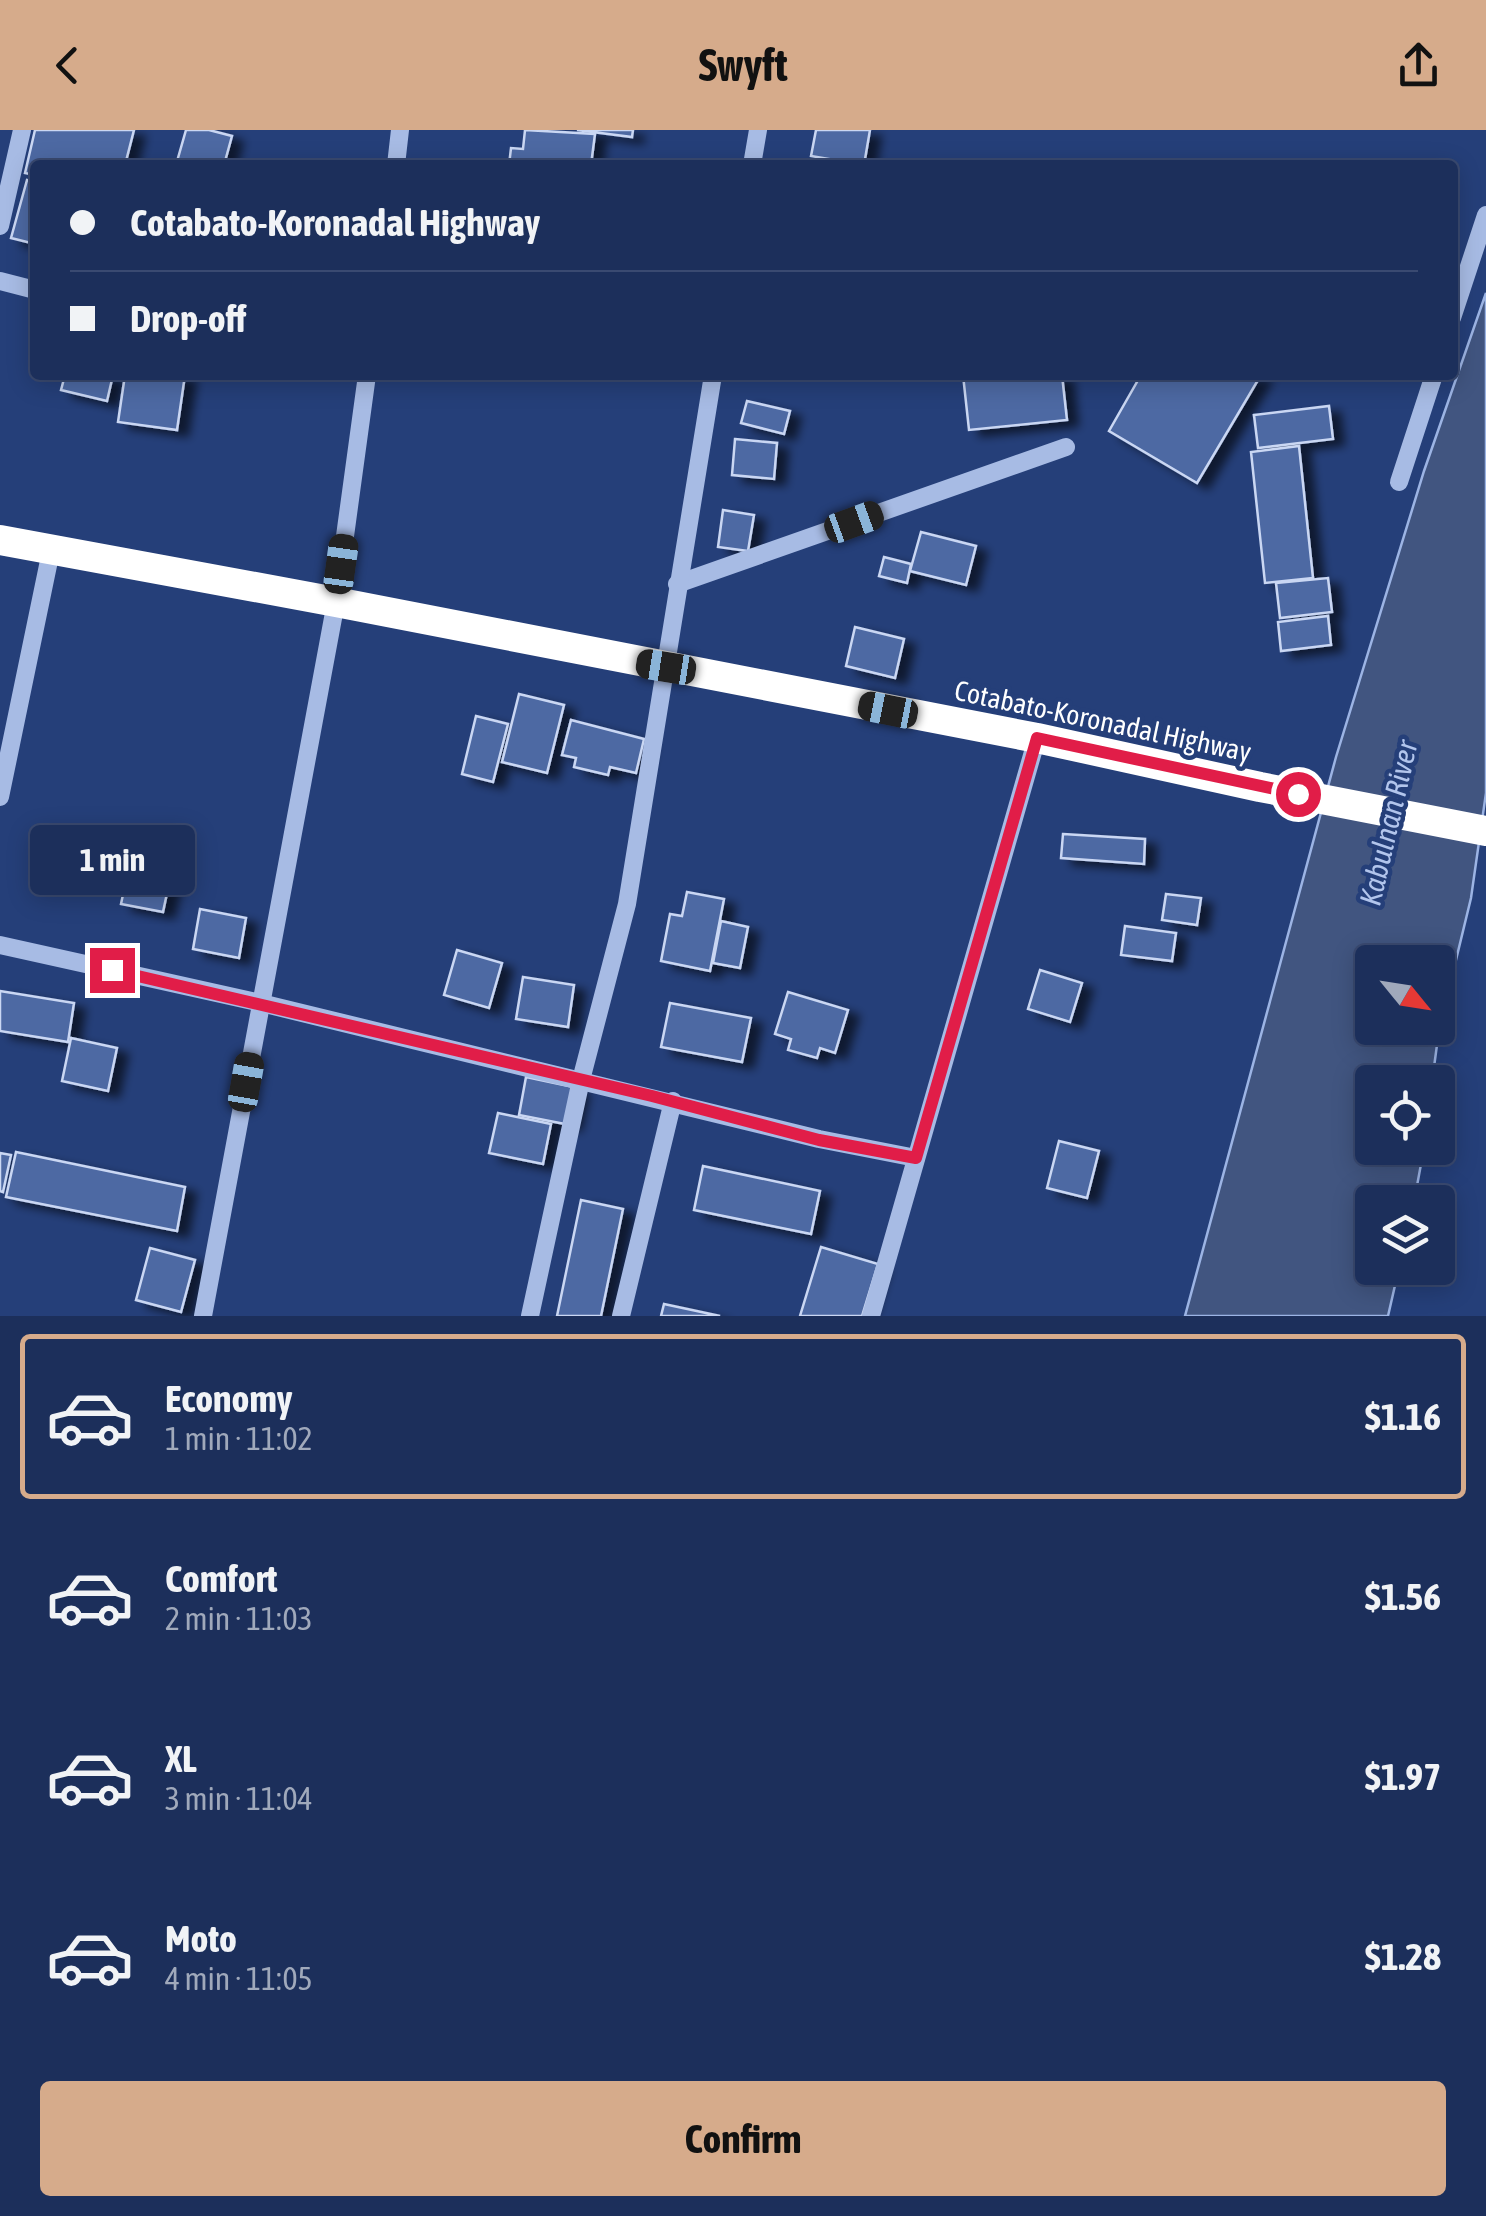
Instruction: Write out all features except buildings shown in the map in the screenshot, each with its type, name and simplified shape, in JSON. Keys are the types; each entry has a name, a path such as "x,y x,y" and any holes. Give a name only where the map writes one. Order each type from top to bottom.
{"highway":[{"name":"Cotabato-Koronadal Highway","path":"0,540 1037,738 1260,787 1486,830"}],"street":[{"path":"0,226 22,130"},
{"path":"397,160 400,130"},
{"path":"753,160 758,130"},
{"path":"1458,300 1486,215"},
{"path":"0,282 30,289"},
{"path":"203,1316 336,602 366,380"},
{"path":"530,1316 580,1080 627,904 711,380"},
{"path":"1399,482 1432,380"},
{"path":"677,584 1066,447"},
{"path":"0,796 51,551"},
{"path":"870,1316 1037,738"},
{"path":"0,945 261,1003 819,1140 916,1158"},
{"path":"621,1316 673,1102"}],"water":[{"name":"Kabulnan River","path":"1486,293 1486,793 1471,898 1455,964 1455,945 1355,945 1355,1045 1437,1045 1434,1065 1355,1065 1355,1165 1421,1165 1417,1185 1355,1185 1355,1285 1395,1285 1388,1316 1185,1316 1336,757 1424,471"}],"route":[{"path":"112,970 652,1096 819,1140 916,1158 1037,738 1298,794"}]}
